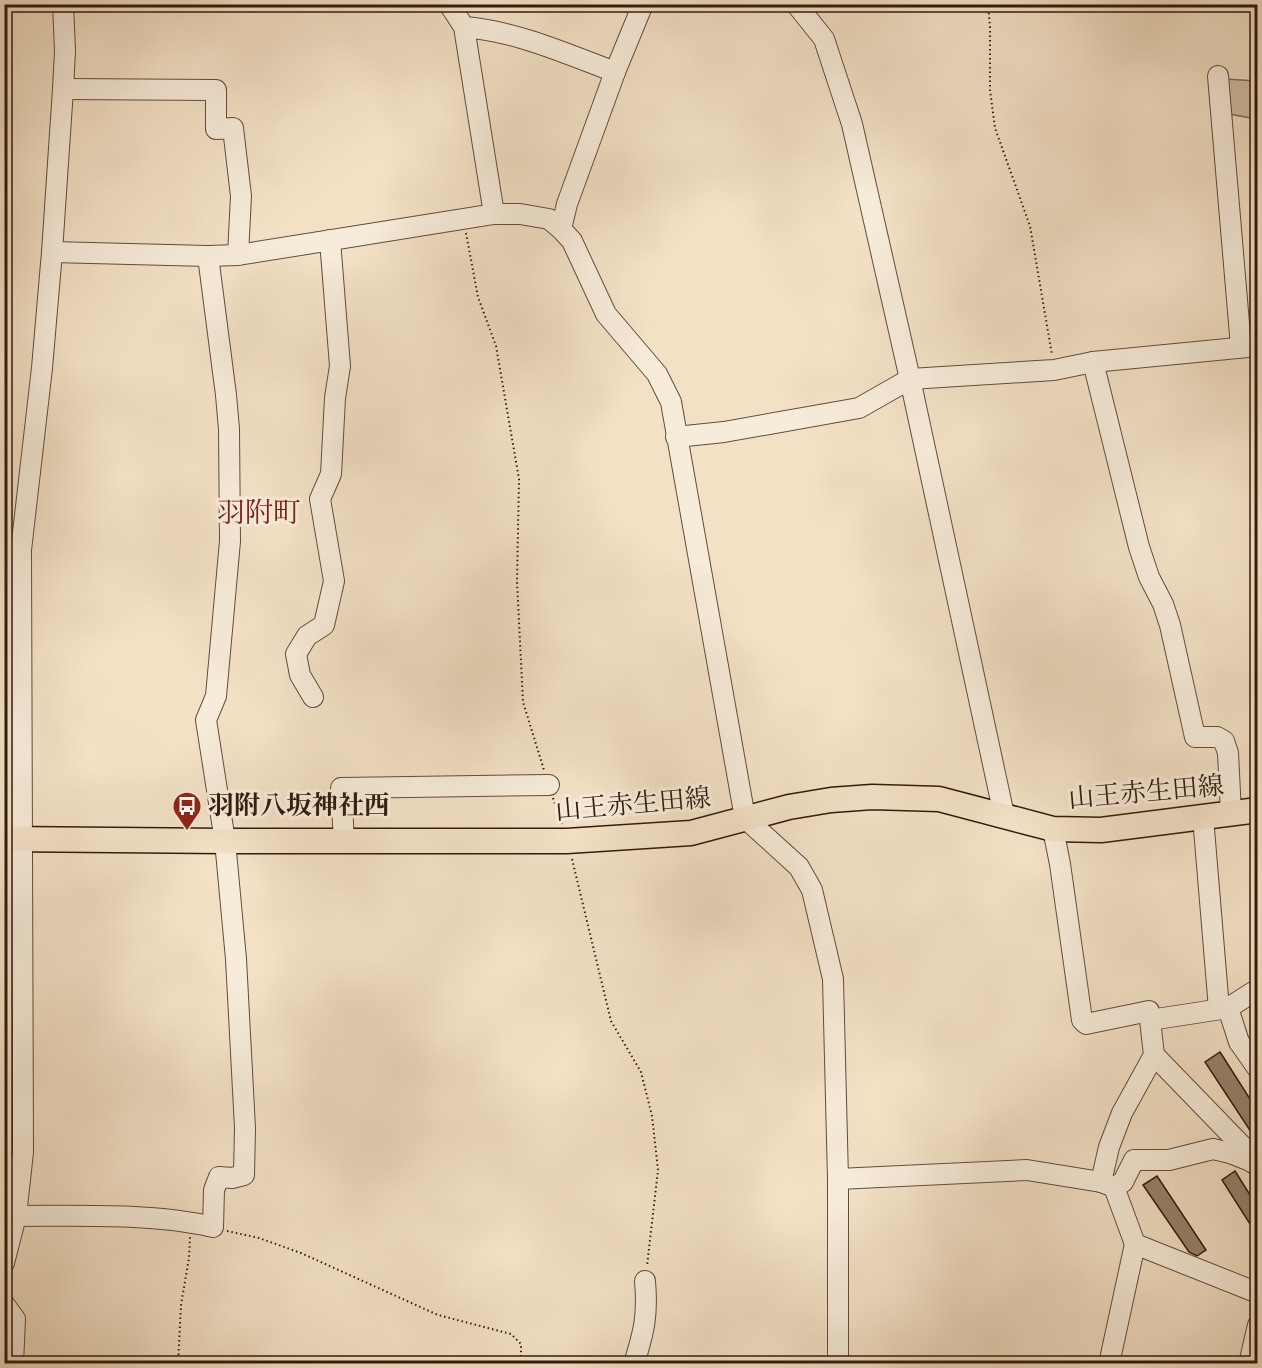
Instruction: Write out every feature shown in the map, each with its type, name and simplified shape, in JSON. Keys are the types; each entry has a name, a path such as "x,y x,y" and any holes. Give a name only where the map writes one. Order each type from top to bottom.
{"main road":[{"name":"山王赤生田線","path":"14,839 225,842 567,842 692,833 789,807 831,800 872,797 939,799 1053,829 1101,830 1257,810"}],"street":[{"path":"4,1263 16,1216 23,1152 14,839 21,550 42,368 52,252 65,51 63,4"},
{"path":"449,4 464,27 494,214"},
{"path":"561,229 567,204 615,72 643,4"},
{"path":"796,4 824,39 852,124 1004,815"},
{"path":"464,27 483,28 534,42 615,72"},
{"path":"676,436 724,432 859,408 910,380 1054,370 1093,362 1249,346 1218,76"},
{"path":"63,89 216,90 216,129 233,128 241,196 238,255"},
{"path":"52,252 238,255 494,214 520,214 549,219 572,241 606,314 657,374 671,402 746,818 799,867 812,890 833,979 838,1179 838,1364"},
{"path":"313,697 300,675 296,654 307,636 324,625 334,581 320,499 331,474 335,398 340,366 330,240"},
{"path":"16,1216 94,1216 191,1222 213,1227 214,1190 219,1177 232,1178 244,1175 245,1128 236,959 225,842 206,720 216,696 230,541 226,395 208,256"},
{"path":"1093,362 1139,547 1149,578 1163,604 1170,625 1195,737 1217,737 1224,741 1228,753 1232,813"},
{"path":"344,841 341,788 549,785"},
{"path":"1203,817 1223,1008 1239,1042 1257,1069"},
{"path":"1053,829 1064,887 1082,1020 1086,1024 1149,1011 1154,1055 1122,1113 1109,1147 1108,1185 1135,1244 1109,1364"},
{"path":"1150,1020 1223,1008 1257,989"},
{"path":"1154,1055 1246,1150 1255,1164"},
{"path":"838,1179 1027,1170 1108,1185 1123,1182 1134,1160 1169,1160 1213,1149 1230,1153 1255,1164"},
{"path":"1135,1244 1257,1293"},
{"path":"633,1364 645,1329 648,1309 645,1281"},
{"path":"4,1304 15,1319 13,1364"},
{"path":"1249,1364 1257,1325"}],"path":[{"path":"988,4 990,90 995,128 1030,225 1054,370"},
{"path":"463,219 478,297 496,346 519,479 517,581 523,702 567,842 611,1021 641,1072 652,1116 657,1170 645,1281"},
{"path":"178,1364 181,1305 189,1258 191,1222"},
{"path":"213,1227 259,1238 301,1253 438,1315 511,1334 521,1344 521,1364"}],"shaded area":[{"path":"1225,79 1257,81 1257,119 1229,114"}],"building":[{"path":"1220,1052 1257,1110 1257,1141 1205,1062"},
{"path":"1235,1171 1257,1206 1257,1235 1222,1180"},
{"path":"1157,1176 1206,1250 1197,1256 1189,1252 1143,1185"}],"place":[{"name":"羽附八坂神社西","path":"187,832"}],"district":[{"name":"羽附町","path":"259,513"}]}
